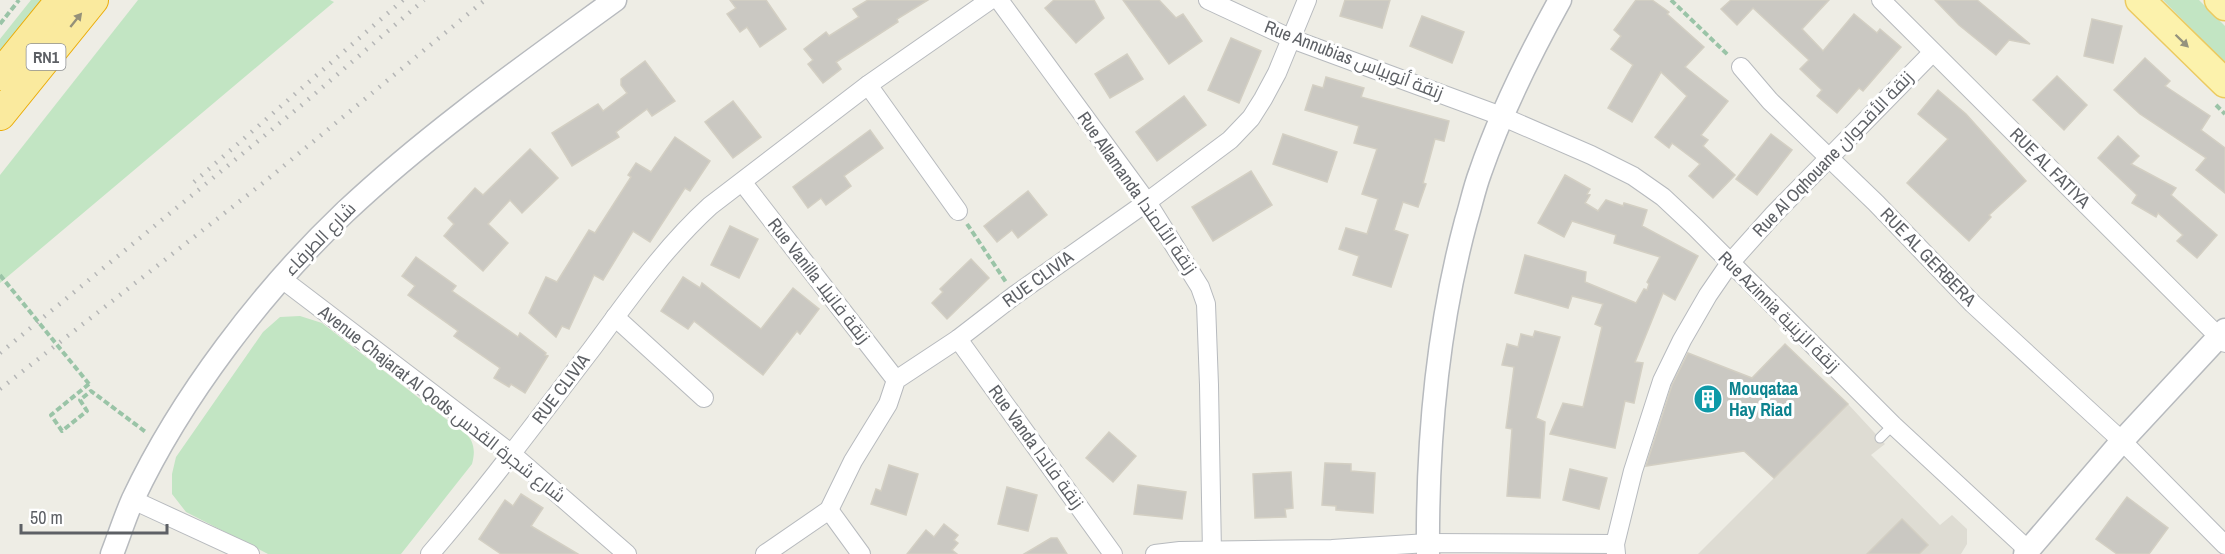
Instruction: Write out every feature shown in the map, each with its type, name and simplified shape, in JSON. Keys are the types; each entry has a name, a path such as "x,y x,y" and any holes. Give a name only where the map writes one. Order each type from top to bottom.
{"highway":[{"name":"RN1","path":"0,75 61,0"},
{"name":"RN1","path":"0,115 93,0"}],"main road":[{"path":"2140,0 2225,83"},
{"path":"2219,0 2225,6"}],"street":[{"name":"شارع الطرفاء","path":"112,554 133,500 162,445 202,382 243,324 282,279 344,213 433,136 615,0"},
{"name":"RUE CLIVIA","path":"430,554 512,454 642,279 674,240 710,206 743,183 868,85 990,0"},
{"name":"Rue Allamanda زنقة الألمندا","path":"999,0 1147,202 1192,273 1206,304 1212,553"},
{"name":"Rue Annubias زنقة أنوبياس","path":"1208,0 1292,39 1501,116"},
{"name":"RUE CLIVIA","path":"896,380 958,339 1015,295 1230,140 1251,118 1277,73 1307,0"},
{"path":"1428,548 1429,463 1435,395 1444,319 1458,253 1479,175 1501,116 1529,56 1560,0"},
{"name":"RUE AL FATIYA","path":"1881,0 2223,337"},
{"name":"Rue Al Oqhouane زنقة الأقحوان","path":"1615,549 1633,471 1662,381 1682,340 1730,263 1827,157 1932,52"},
{"name":"RUE AL GERBERA","path":"1741,67 1770,100 1876,203 1973,304 2122,441 2225,545"},
{"path":"868,85 958,211"},
{"name":"Rue Azinnia زنقة الزينية","path":"1501,116 1633,176 1664,197 1893,425 2027,552"},
{"name":"Rue Vanilla زنقة فانيلا","path":"743,183 896,380"},
{"name":"Avenue Chajarat Al Qods شارع شجرة القدس","path":"282,279 512,454 627,554"},
{"path":"615,317 704,398"},
{"path":"2027,552 2122,441 2223,337"},
{"name":"Rue Vanda زنقة فاندا","path":"958,339 1113,554"},
{"path":"765,554 829,510 853,461 888,404 896,380"},
{"path":"133,500 250,554"},
{"path":"829,510 861,554"},
{"path":"1155,554 1180,551 1212,553 1332,549 1615,549"}],"lane":[{"path":"1880,438 1893,425"}],"path":[{"path":"0,24 19,0"},
{"path":"1671,0 1741,67"},
{"path":"958,211 1015,295"},
{"path":"0,275 89,384 51,414 62,431 87,411 80,400 91,391 162,445"}],"shaded area":[{"path":"1848,404 1885,444 1871,455 1940,525 1952,515 1967,529 1967,544 1961,554 1698,554"}],"green space":[{"path":"31,0 47,0 0,59 0,39"},
{"path":"138,0 330,0 334,2 0,283 0,175"},
{"path":"2163,0 2199,0 2225,26 2225,63"},
{"path":"300,316 322,323 459,428 472,442 474,455 472,464 401,554 268,554 186,512 172,494 172,474 176,457 263,332 280,317"}],"building":[{"path":"730,0 766,0 786,29 760,47 747,27 740,32 727,14 736,8"},
{"path":"868,0 928,0 836,62 841,69 823,83 808,64 813,60 804,49 826,32 829,36 859,17 853,9"},
{"path":"1054,0 1094,0 1104,18 1076,43 1045,8"},
{"path":"1123,0 1159,0 1176,18 1183,14 1202,41 1169,64"},
{"path":"1345,0 1390,0 1382,28 1340,16"},
{"path":"1636,0 1652,0 1669,12 1667,14 1704,47 1685,67 1728,101 1701,135 1708,140 1703,146 1735,175 1713,198 1689,176 1700,164 1672,143 1669,148 1655,137 1687,96 1661,72 1632,122 1608,108 1633,65 1611,49 1621,36 1614,30"},
{"path":"1731,0 1829,0 1802,29 1823,51 1854,14 1877,33 1880,29 1901,47 1863,91 1859,88 1837,113 1817,96 1822,90 1800,69 1809,60 1753,8 1737,25 1721,9"},
{"path":"1935,0 1977,0 2030,44 2009,40 1996,55 1959,25"},
{"path":"1422,16 1464,32 1452,63 1410,46"},
{"path":"2092,19 2122,26 2113,63 2084,56"},
{"path":"1231,38 1261,51 1239,103 1208,90"},
{"path":"1127,54 1143,79 1110,98 1095,74"},
{"path":"2145,58 2170,81 2165,86 2210,116 2201,130 2225,148 2225,193 2196,170 2206,158 2140,114 2114,90"},
{"path":"645,61 675,101 652,116 647,109 616,132 619,137 572,166 552,133 598,104 603,111 627,93 621,85 621,79"},
{"path":"2057,76 2087,105 2064,130 2033,100"},
{"path":"1326,77 1364,88 1361,97 1449,121 1444,141 1435,139 1423,183 1426,184 1418,207 1403,202 1394,230 1408,235 1391,287 1353,275 1359,256 1339,249 1346,228 1367,234 1378,199 1362,194 1377,149 1354,143 1359,126 1305,110 1313,85 1323,88"},
{"path":"1938,90 1966,114 2026,181 1989,215 1991,217 1969,241 1907,183 1948,139 1918,114"},
{"path":"1184,96 1206,125 1157,161 1136,132"},
{"path":"733,101 761,137 733,158 705,122"},
{"path":"870,130 883,148 844,176 851,186 826,205 821,198 808,208 793,187"},
{"path":"1283,134 1337,152 1327,182 1273,164"},
{"path":"1771,134 1792,150 1757,195 1736,179"},
{"path":"2118,136 2139,156 2131,164 2176,188 2171,195 2217,235 2197,258 2177,241 2183,235 2158,213 2156,217 2132,203 2137,195 2098,158"},
{"path":"675,137 710,161 690,191 685,188 650,242 633,231 603,280 594,275 569,329 562,326 556,337 529,313 546,277 557,282 589,230 595,233 631,177 628,175 636,163 651,172"},
{"path":"530,149 558,178 522,213 510,200 488,224 508,243 483,271 444,236 454,224 448,218 475,188 483,195"},
{"path":"1251,171 1272,205 1213,241 1192,207"},
{"path":"1565,175 1590,189 1587,194 1590,195 1585,203 1598,211 1606,200 1623,206 1624,203 1647,210 1642,226 1698,256 1675,300 1663,293 1635,362 1643,363 1634,403 1625,401 1615,448 1550,434 1563,403 1583,407 1602,327 1595,324 1603,304 1572,296 1568,308 1515,293 1525,255 1586,272 1585,282 1636,303 1644,289 1647,290 1649,284 1647,282 1660,257 1614,243 1616,235 1572,221 1564,237 1538,223"},
{"path":"1028,191 1047,215 1018,238 1012,230 997,242 984,226"},
{"path":"730,226 758,239 739,278 711,265"},
{"path":"416,257 456,286 452,291 518,337 520,333 546,353 545,355 548,356 525,393 511,384 509,387 494,378 500,368 454,336 458,331 408,295 415,286 402,276"},
{"path":"971,259 989,278 947,319 932,303 943,292 940,289"},
{"path":"683,277 700,288 702,283 761,329 793,288 819,309 800,334 797,331 763,375 694,321 688,329 661,311"},
{"path":"1535,331 1560,337 1536,418 1545,422 1540,498 1507,496 1512,429 1506,428 1514,367 1502,365 1507,344 1518,347 1521,334 1533,337"},
{"path":"1785,344 1848,404 1774,478 1744,451 1646,466 1672,385 1688,353 1752,378"},
{"path":"1109,432 1136,456 1113,482 1086,458"},
{"path":"1325,463 1351,464 1351,471 1375,473 1373,513 1336,510 1336,506 1322,505"},
{"path":"889,465 918,474 906,515 871,504 876,489 881,491"},
{"path":"1570,469 1607,478 1599,509 1563,500"},
{"path":"1291,472 1293,508 1285,509 1286,517 1255,518 1253,474"},
{"path":"1138,485 1186,492 1182,519 1134,514"},
{"path":"1007,487 1037,495 1028,531 998,524"},
{"path":"521,494 543,508 531,526 578,554 501,554 479,539 505,500 513,506"},
{"path":"2127,497 2168,528 2149,554 2117,554 2096,539"},
{"path":"1902,519 1928,545 1919,554 1867,554"},
{"path":"944,524 958,535 954,540 958,543 952,550 957,554 907,554 926,530 934,537"},
{"path":"1051,538 1057,538 1067,554 1024,554"}],"railway":[{"path":"194,182 403,0"},
{"path":"0,353 303,104 424,0"},
{"path":"0,389 263,183 485,0"}],"place":[{"name":"Mouqataa Hay Riad","path":"1708,399"}]}
